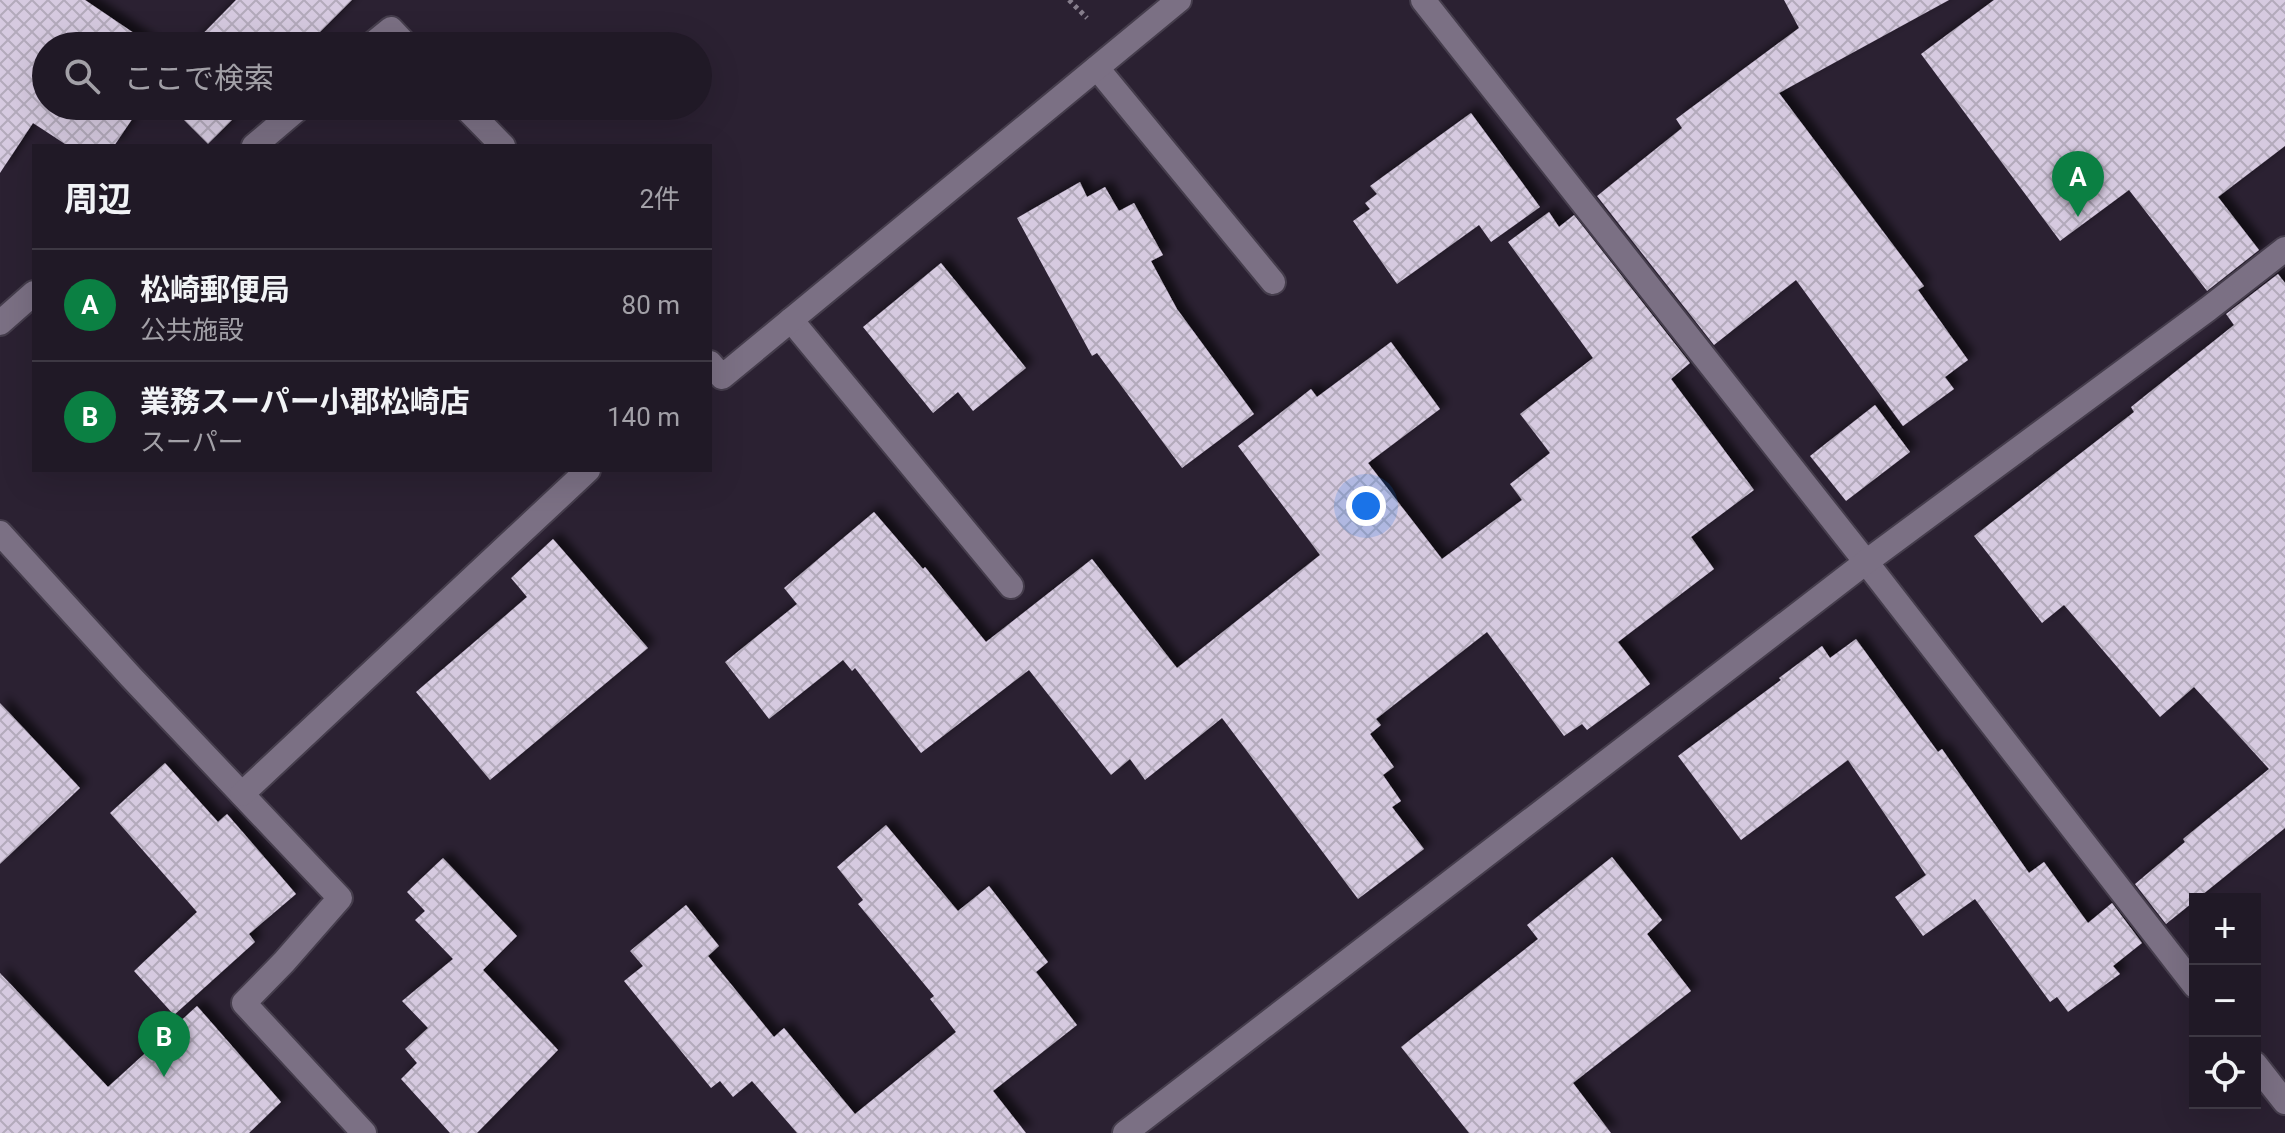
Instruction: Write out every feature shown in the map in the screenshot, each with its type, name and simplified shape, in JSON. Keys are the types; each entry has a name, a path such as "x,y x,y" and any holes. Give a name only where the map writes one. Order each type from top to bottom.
{"street":[{"path":"712,365 722,377 1179,0"},
{"path":"1423,0 2189,978"},
{"path":"1097,68 1273,282"},
{"path":"256,144 285,120"},
{"path":"478,120 501,144"},
{"path":"1125,1133 1866,562 2285,249"},
{"path":"0,323 32,295"},
{"path":"791,320 1011,586"},
{"path":"242,794 586,472"},
{"path":"0,533 340,898 244,1003 364,1133"},
{"path":"2261,1072 2285,1102"}],"building":[{"path":"0,0 85,0 132,32 32,32 32,120 132,120 115,144 65,144 33,123 0,173"},
{"path":"236,0 352,0 320,32 205,32"},
{"path":"1784,0 1949,0 1779,93 1924,286 1918,290 1968,360 1945,377 1954,389 1903,426 1796,280 1714,345 1597,196 1682,128 1676,119 1799,28"},
{"path":"1994,0 2285,0 2285,146 2218,197 2259,250 2207,291 2129,190 2060,241 1921,54"},
{"path":"1471,113 1540,207 1491,242 1479,225 1397,284 1353,221 1370,209 1365,203 1377,194 1370,186"},
{"path":"184,120 232,120 208,144"},
{"path":"1080,182 1087,197 1105,187 1119,211 1134,203 1163,255 1151,261 1177,309 1254,414 1182,468 1097,353 1092,356 1017,218"},
{"path":"1549,212 1559,227 1574,215 1690,363 1671,379 1754,490 1691,537 1714,569 1618,642 1650,684 1587,730 1582,724 1564,736 1487,632 1376,719 1381,725 1370,734 1394,767 1383,775 1401,801 1392,807 1424,849 1358,899 1222,718 1145,780 1130,759 1111,775 1029,670 921,753 855,668 852,671 843,660 769,719 725,662 797,604 784,588 874,512 923,569 925,567 986,642 1092,559 1177,668 1320,555 1238,446 1311,389 1317,397 1391,342 1440,409 1368,463 1442,559 1522,500 1510,484 1550,453 1520,414 1593,358 1508,242"},
{"path":"941,263 1026,368 973,411 958,392 933,413 863,327"},
{"path":"2278,274 2285,283 2285,828 2204,893 2189,893 2189,905 2166,924 2135,884 2185,842 2183,839 2269,769 2194,687 2160,717 2064,605 2042,623 1974,536 2134,412 2131,407 2234,325 2226,314"},
{"path":"1875,405 1910,452 1846,501 1810,456"},
{"path":"553,539 648,648 490,780 416,692 527,597 511,578"},
{"path":"1856,639 1938,752 1942,749 2029,873 2044,862 2088,923 2112,903 2142,943 2113,966 2120,974 2068,1012 2057,997 2050,1002 1975,899 1923,936 1895,897 1926,875 1848,760 1741,840 1678,756 1822,646 1830,658"},
{"path":"0,703 80,788 0,864"},
{"path":"165,763 218,822 227,814 296,894 249,934 255,942 174,1015 134,971 197,912 110,813"},
{"path":"886,825 958,911 989,886 1048,962 1036,972 1077,1025 993,1091 1026,1133 797,1133 752,1081 733,1097 720,1081 711,1088 624,981 643,966 630,951 686,905 719,946 708,956 774,1037 784,1028 855,1114 956,1032 930,999 934,996 858,904 863,900 837,867"},
{"path":"1612,857 1662,920 1647,934 1691,991 1573,1083 1611,1133 1469,1133 1401,1047 1538,939 1527,925"},
{"path":"443,858 517,936 483,970 558,1050 477,1133 450,1133 401,1079 417,1063 405,1049 428,1028 402,1001 453,959 415,920 425,911 407,892"},
{"path":"0,973 108,1087 197,1006 281,1102 249,1133 0,1133"}],"place":[{"name":"松崎郵便局","path":"2078,217"},
{"name":"業務スーパー小郡松崎店","path":"164,1077"}]}
